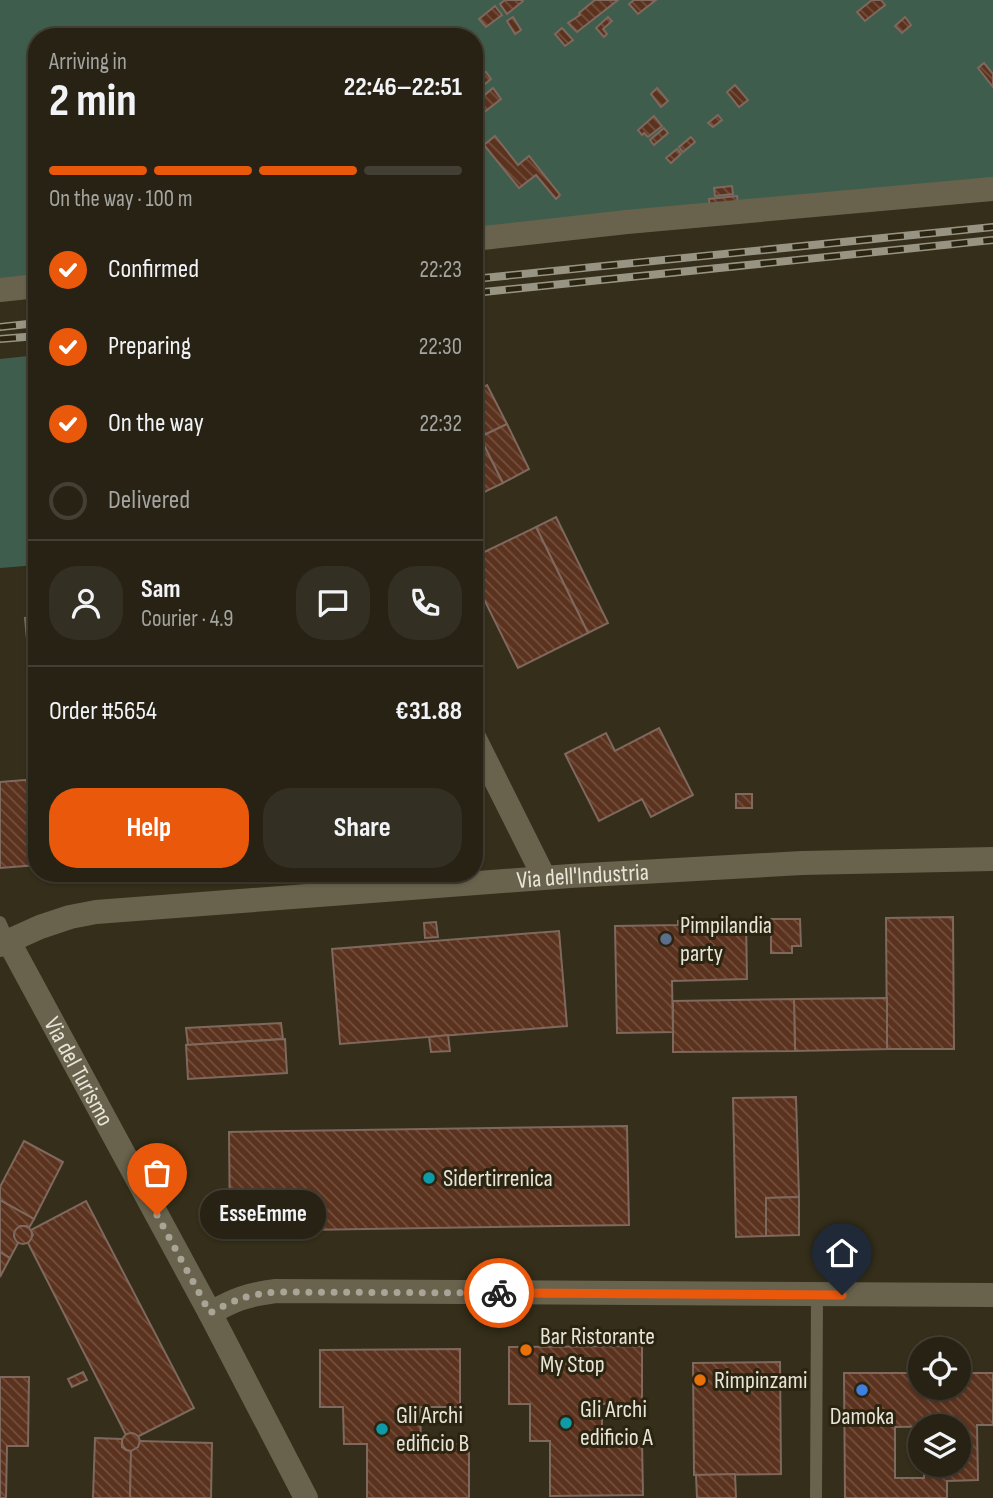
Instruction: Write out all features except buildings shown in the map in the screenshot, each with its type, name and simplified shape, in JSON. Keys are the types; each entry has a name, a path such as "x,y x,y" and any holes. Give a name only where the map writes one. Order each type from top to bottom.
{"street":[{"path":"483,238 627,222 993,189"},
{"path":"0,290 28,287"},
{"path":"483,755 544,877"},
{"name":"Via dell'Industria","path":"483,882 802,863 993,859"},
{"name":"Via dell'Industria","path":"3,936 96,912 480,882"},
{"name":"Via del Turismo","path":"3,936 210,1313 300,1493"},
{"path":"210,1313 252,1294 276,1292 993,1295"}],"lane":[{"path":"816,1498 817,1295"}],"green space":[{"path":"0,0 993,0 993,182 483,233 483,28 28,28 28,285 0,288"},
{"path":"28,356 28,566 0,568 0,359"}],"railway":[{"path":"483,278 993,227"},
{"path":"483,292 993,240"},
{"path":"0,327 28,324"},
{"path":"0,339 28,337"}],"way so far":[{"path":"157,1215 210,1313 252,1294 276,1292 499,1293"}],"place":[{"name":"Pimpilandia party","path":"666,939"},
{"name":"Sidertirrenica","path":"429,1178"},
{"name":"EsseEmme","path":"157,1215"},
{"name":"Bar Ristorante My Stop","path":"526,1350"},
{"name":"Rimpinzami","path":"700,1380"},
{"name":"Damoka","path":"862,1390"},
{"name":"Gli Archi edificio A","path":"566,1423"},
{"name":"Gli Archi edificio B","path":"382,1429"}],"route":[{"path":"499,1293 842,1295"}]}
